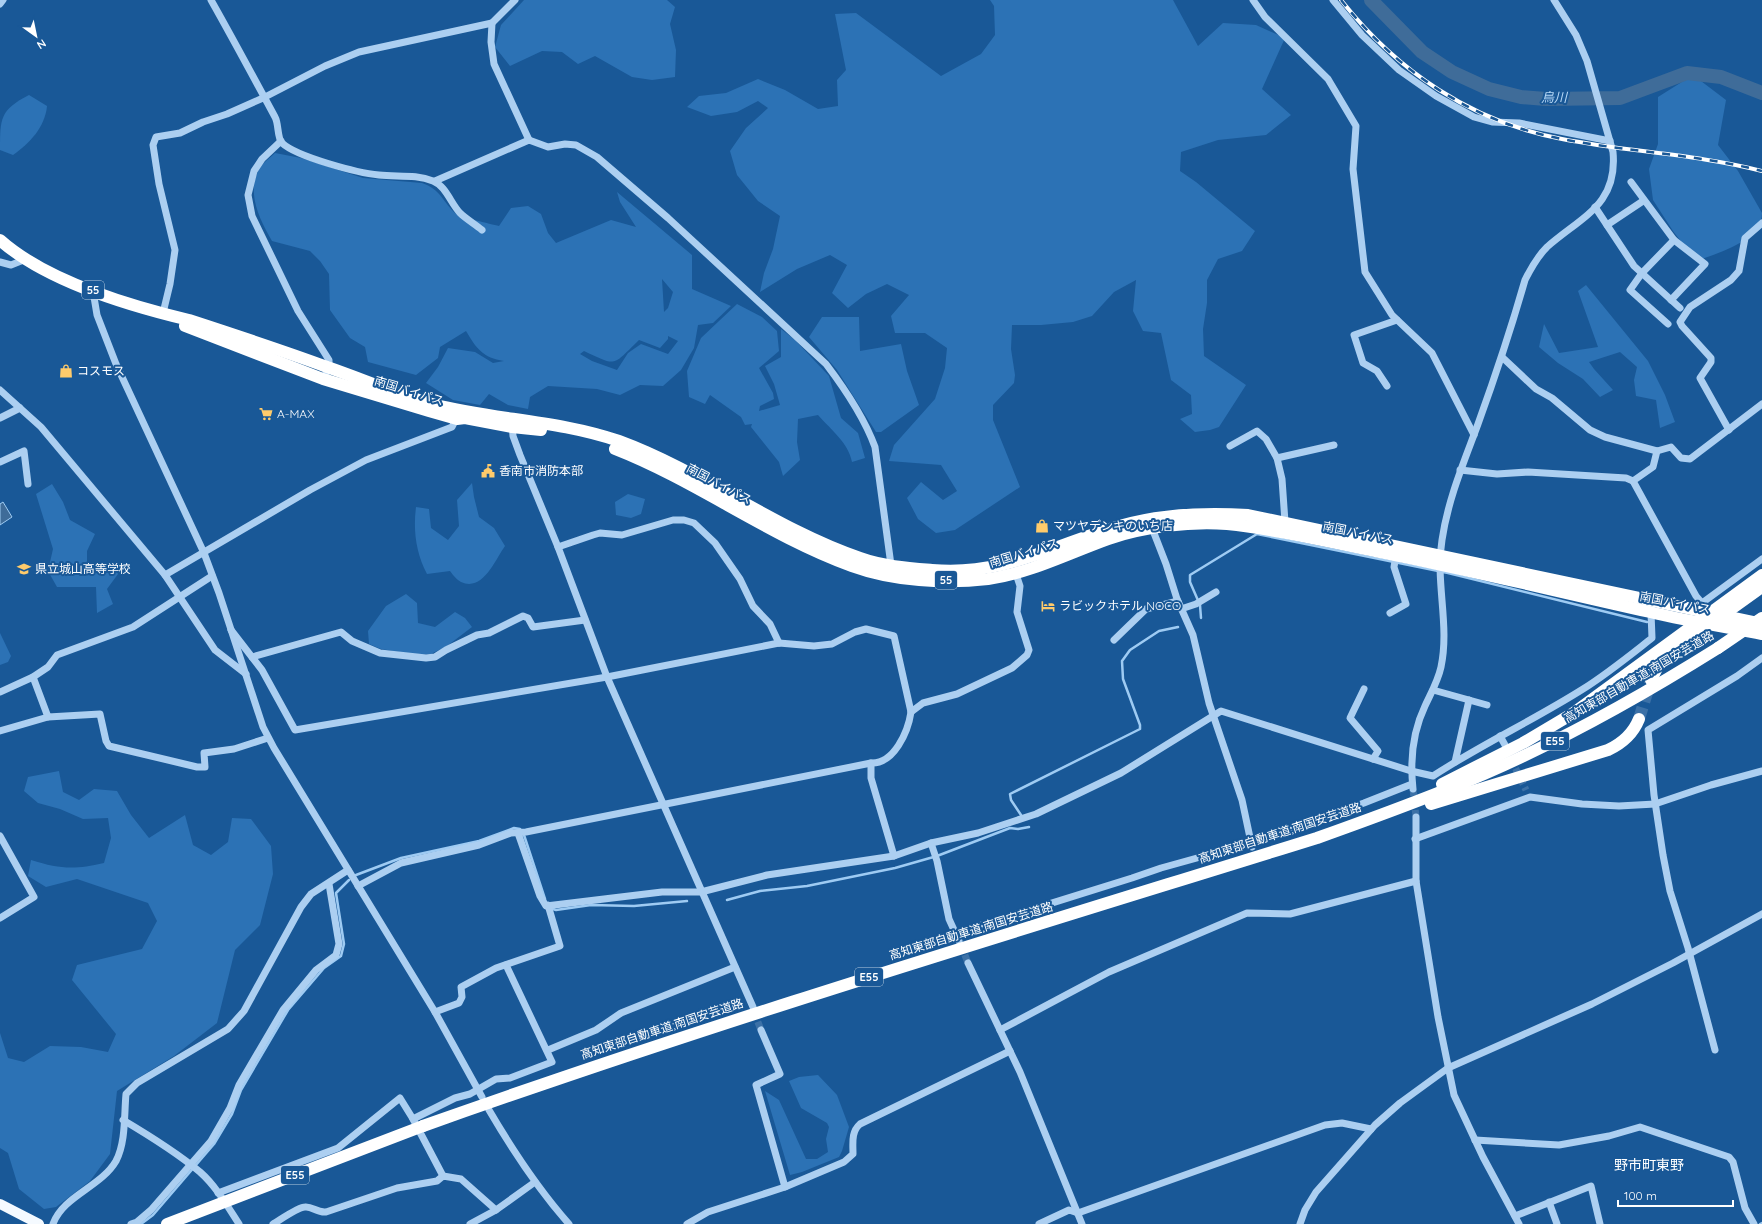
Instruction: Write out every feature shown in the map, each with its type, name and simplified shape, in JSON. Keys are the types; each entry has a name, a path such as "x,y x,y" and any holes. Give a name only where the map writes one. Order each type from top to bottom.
{"highway":[{"name":"南国バイパス","path":"0,240 26,259 47,271 93,291 189,320 458,414"},
{"name":"南国バイパス","path":"163,313 186,326 230,345 323,379 458,414 512,423 601,443 638,458 798,542 854,567 895,577 963,581 988,579 1109,529 1176,514 1218,513 1248,515 1285,522 1441,566 1709,619 1762,634"},
{"name":"南国バイパス","path":"512,423 580,430 634,447 699,476 822,544 863,559 891,565 928,570 957,571 1015,568 1109,539 1152,528 1222,524 1277,530 1697,622"},
{"path":"1651,680 1664,659 1762,575"},
{"path":"1722,616 1762,587"},
{"name":"南国バイパス","path":"1709,619 1722,616 1762,624"},
{"name":"高知東部自動車道;南国安芸道路","path":"167,1224 423,1126 575,1072 746,1016 1317,838 1382,815 1456,786 1536,750 1628,702 1718,648 1762,618"},
{"path":"1382,815 1523,743 1572,714 1697,622 1709,619"},
{"path":"1317,838 1362,826 1499,782 1608,750 1621,744 1631,733 1639,719"}],"main road":[{"path":"0,1204 39,1224"}],"street":[{"path":"0,4 3,0"},
{"path":"211,0 245,60 263,98 276,118 281,141 293,151 353,170 378,175 419,177 435,181 446,192 460,213 482,230"},
{"path":"163,313 175,250 159,184 153,145 156,137 180,133 263,98 324,66 359,52 492,23 515,0"},
{"path":"1252,0 1265,17 1328,79 1356,126 1353,169 1365,272 1397,320 1432,353 1474,435"},
{"path":"1333,0 1362,35 1399,70 1436,96 1474,117 1492,122 1519,122 1610,141"},
{"path":"956,934 1161,868 1251,845 1413,786 1411,771 1413,750 1419,722 1438,679 1443,652 1444,618 1441,566 1448,512 1460,470 1502,357 1525,280 1531,269 1547,248 1595,207 1606,195 1613,178 1614,166 1610,141 1582,49 1554,0"},
{"path":"492,23 491,42 494,64 530,140 548,147 566,144 576,145 597,157 668,218 826,364 857,409 870,433 875,447 891,565"},
{"path":"435,181 530,140"},
{"path":"281,141 262,159 254,171 248,195 252,216 298,311 329,360 329,368 323,379"},
{"path":"1631,182 1643,201 1674,240 1704,264 1671,300"},
{"path":"1607,225 1643,201"},
{"path":"1595,207 1634,266 1680,308"},
{"path":"1729,430 1700,378 1711,362 1711,358 1680,322 1690,307 1731,280 1739,271 1745,238 1762,223"},
{"path":"1668,324 1630,290 1642,273 1674,240"},
{"path":"0,262 11,265 26,259"},
{"path":"93,291 97,315 116,364 204,553 268,738 435,1012 482,1096"},
{"path":"1387,386 1377,372 1363,363 1354,335 1397,320"},
{"path":"1502,357 1532,386 1552,398 1590,430 1605,437 1657,451 1671,447 1681,458 1690,459 1762,404"},
{"path":"1,392 41,427 165,574 215,650 246,674"},
{"path":"0,418 20,408"},
{"path":"165,574 352,467 366,460 452,427 458,414"},
{"path":"512,423 520,455 558,547 608,677 753,1007"},
{"path":"1230,446 1257,431 1266,439 1277,458 1282,479 1285,522"},
{"path":"1277,458 1334,445"},
{"path":"0,462 24,451 28,484"},
{"path":"1633,480 1653,467 1657,451"},
{"path":"1460,470 1497,474 1528,472 1626,478 1633,480 1696,596 1702,603 1709,619"},
{"path":"558,547 600,533 622,535 673,520 684,520 694,523 714,543 740,579 753,606 770,624 779,642"},
{"path":"1152,528 1166,564 1179,605 1193,634 1209,703 1242,800 1251,845"},
{"path":"1390,613 1406,604 1394,567 1396,555"},
{"path":"1702,603 1762,558"},
{"path":"911,712 923,703 957,694 1012,668 1027,656 1029,650 1016,608 1020,586 1015,568"},
{"path":"0,692 34,677 48,667 57,655 133,627 212,576"},
{"path":"1114,640 1146,610 1196,604 1216,592"},
{"path":"522,833 540,896 546,906 662,892 702,892 767,875 894,856 931,843 978,833 1036,814 1121,773 1221,712 1411,771 1433,776 1588,686 1652,638 1651,613"},
{"path":"252,657 341,632 352,641 380,653 426,658 436,657 465,641 478,635 489,633 523,616 528,618 532,627 585,620"},
{"path":"231,630 262,670 295,730 608,677 779,642 814,646 832,644 855,632 866,629 894,636 911,712 910,720 895,750 888,758 878,764 871,763 522,833 511,833 479,845 401,863 358,886"},
{"path":"1715,1050 1670,891 1655,804 1648,730 1737,676 1762,658"},
{"path":"34,677 48,717"},
{"path":"1364,689 1350,718 1378,751 1373,759"},
{"path":"1433,690 1487,705"},
{"path":"1455,762 1469,700"},
{"path":"0,731 48,717 100,714 106,741 109,746 197,767 205,767 204,753 234,749 268,738"},
{"path":"1500,736 1505,744"},
{"path":"871,763 871,778 894,856"},
{"path":"1415,839 1530,797 1612,805 1655,804 1711,785 1762,771"},
{"path":"1526,790 1530,797"},
{"path":"1416,817 1416,881 1448,1068 1454,1094 1475,1140 1519,1224"},
{"path":"0,836 34,897 0,918"},
{"path":"931,843 937,861 949,919 959,941"},
{"path":"53,1224 56,1216 63,1208 105,1175 116,1161 122,1142 126,1094 137,1083 228,1029 244,1011 301,907 311,894 348,870"},
{"path":"1000,1030 1109,972 1247,913 1256,912 1282,915 1296,913 1416,881"},
{"path":"131,1224 137,1222 151,1210 211,1141 230,1108 239,1085 283,1010 316,970 336,955 339,950 328,884"},
{"path":"435,1012 459,1002 462,997 461,987 506,965 560,946 548,905"},
{"path":"1300,1224 1316,1192 1371,1129 1400,1103 1448,1068 1592,1004 1689,955 1762,914"},
{"path":"968,962 1010,1051 1082,1224"},
{"path":"413,1119 496,1079 510,1078 552,1062 548,1050 506,965"},
{"path":"548,1050 596,1030 621,1013 735,967"},
{"path":"761,1030 780,1074 756,1085 785,1187"},
{"path":"687,1224 708,1212 785,1187 850,1158 853,1154 855,1128 860,1124 1010,1051"},
{"path":"218,1193 338,1148 400,1098 413,1119 443,1176"},
{"path":"490,1110 511,1148 534,1182 569,1224"},
{"path":"123,1120 160,1141 201,1173 218,1193 239,1224"},
{"path":"1039,1224 1069,1210 1078,1213 1325,1125 1342,1123 1371,1129"},
{"path":"1475,1140 1559,1146 1609,1136 1640,1127 1729,1157 1733,1162 1745,1208 1754,1224"},
{"path":"273,1224 304,1206 318,1212 326,1212 397,1188 437,1180 443,1176 461,1179 496,1210"},
{"path":"470,1224 496,1210 534,1182"},
{"path":"1515,1216 1591,1186 1600,1224"},
{"path":"1549,1202 1557,1224"}],"shaded area":[{"path":"524,0 667,0 675,7 670,24 676,50 675,77 652,80 632,77 595,56 578,64 562,52 542,51 510,66 495,47 501,25"},
{"path":"990,0 1173,0 1198,46 1223,23 1256,25 1285,38 1262,89 1291,115 1266,135 1218,140 1181,152 1180,171 1196,182 1255,231 1242,251 1218,259 1207,280 1207,303 1203,329 1204,356 1246,385 1219,427 1195,432 1180,419 1192,414 1191,395 1171,380 1161,333 1143,331 1133,311 1136,280 1114,292 1092,316 1073,322 1041,325 1012,325 1011,349 1015,375 1014,383 993,405 993,420 1020,487 955,530 936,533 918,519 907,498 921,482 943,500 957,491 941,465 889,461 894,445 935,399 945,368 947,348 925,333 895,333 891,316 909,295 887,284 866,294 848,308 832,293 847,265 830,255 797,269 760,292 764,273 773,249 780,216 758,201 737,175 730,151 746,128 768,108 758,101 737,112 711,116 687,107 699,96 726,93 758,79 785,90 818,109 838,106 837,80 846,70 835,14 856,13 941,76 981,54 995,35 994,6"},
{"path":"1693,75 1726,100 1718,145 1738,171 1762,213 1760,223 1755,231 1747,238 1727,250 1696,261 1673,231 1653,200 1649,169 1658,144 1658,97"},
{"path":"29,95 47,106 46,114 40,128 31,140 13,155 0,150 0,130 4,116 12,105"},
{"path":"275,153 301,158 363,178 422,183 433,188 457,214 499,226 511,208 528,206 541,214 548,233 556,243 611,220 636,227 620,202 617,192 692,255 692,289 731,306 713,323 698,325 694,348 681,370 663,386 640,385 620,395 597,389 548,386 530,397 528,409 508,405 489,394 480,405 453,400 426,383 438,367 448,348 475,352 493,363 504,361 485,355 473,342 466,331 440,347 438,358 416,375 368,362 365,347 350,338 330,310 329,274 320,261 310,251 272,241 263,225 254,198 255,180 259,168","holes":["662,279 673,292 668,308 664,312","668,336 678,341 668,354 641,344 628,353 617,370 592,361 580,354 584,351 603,360 614,361 624,355 639,340 660,348 668,339"]},
{"path":"1586,285 1648,361 1665,395 1675,422 1660,428 1656,400 1636,396 1634,380 1637,367 1620,352 1589,362 1613,390 1600,397 1583,379 1558,363 1539,347 1544,324 1559,353 1598,347 1578,291"},
{"path":"737,304 762,317 777,331 779,351 759,368 773,393 774,399 760,406 759,411 780,405 774,384 765,366 781,357 781,329 795,340 829,376 841,418 858,433 865,458 852,462 843,442 818,415 798,419 797,442 800,460 783,476 779,462 751,427 752,424 745,425 741,417 710,395 705,404 689,397 687,371 701,338"},
{"path":"822,317 859,317 860,351 901,344 907,371 919,405 881,432 876,432 837,370 809,337"},
{"path":"472,483 479,517 494,528 505,546 488,573 476,583 469,584 461,582 450,571 427,574 420,558 416,542 416,507 429,509 431,528 448,540 459,526 457,500"},
{"path":"52,484 63,502 70,520 95,534 87,551 87,565 104,569 115,569 118,574 107,589 113,604 97,613 96,587 57,587 48,571 53,549 36,494"},
{"path":"628,494 645,499 641,514 631,518 616,515 615,502"},
{"path":"3,502 12,517 0,525 0,504"},
{"path":"406,594 417,603 418,623 435,627 455,612 465,618 472,627 447,646 431,654 418,655 381,649 369,644 368,631 386,606"},
{"path":"0,633 11,656 8,662 0,665"},
{"path":"59,771 63,792 79,800 94,789 117,791 131,815 149,838 185,815 193,845 211,855 228,842 232,818 251,819 271,846 273,874 260,925 235,950 217,1023 174,1056 117,1091 110,1154 90,1181 56,1207 44,1209 19,1189 8,1153 0,1148 0,1033 8,1058 24,1062 50,1046 81,1047 108,1052 116,1034 72,980 77,965 142,949 157,921 148,903 77,879 46,887 28,876 31,860 67,868 84,867 104,863 111,838 108,818 83,819 60,809 38,803 24,791 28,777"},
{"path":"818,1075 837,1095 849,1127 839,1157 802,1172 790,1175 765,1091 779,1100 806,1159 817,1159 828,1152 826,1139 829,1127 827,1123 801,1108 789,1081 799,1077"}],"waterway":[{"name":"烏川","path":"1371,0 1422,52 1452,72 1489,89 1521,97 1546,99 1620,98 1687,73 1721,77 1762,93"},
{"path":"1201,618 1200,605 1190,582 1190,575 1257,534 1448,573 1647,622"},
{"path":"1021,815 1011,800 1010,794 1140,729 1140,725 1123,679 1122,661 1130,650 1159,631 1178,627"},
{"path":"727,900 760,891 807,886 895,868 937,856 1010,828 1018,829 1029,827"},
{"path":"356,875 401,858 479,841 514,828 520,829 524,835 545,899"},
{"path":"141,1224 153,1215 214,1144 232,1114 241,1090 288,1010 324,968 341,956 344,944 336,893 349,880"},
{"path":"553,909 556,910 591,905 634,906 687,901"}],"tunnel":[{"path":"1639,719 1650,683"},
{"path":"1511,759 1526,790"},
{"path":"1413,789 1416,817"},
{"path":"961,945 968,963"},
{"path":"754,1012 761,1030"}],"railway":[{"path":"1341,0 1363,26 1386,49 1412,71 1439,90 1467,106 1497,120 1529,131 1562,139 1687,157 1737,165 1762,171"}],"place":[{"name":"コスモス","path":"66,371"},
{"name":"A-MAX","path":"266,414"},
{"name":"香南市消防本部","path":"488,471"},
{"name":"マツヤデンキのいち店","path":"1042,526"},
{"name":"県立城山高等学校","path":"24,569"},
{"name":"ラビックホテル NOCO","path":"1048,606"}],"district":[{"name":"野市町東野","path":"1649,1165"}]}
